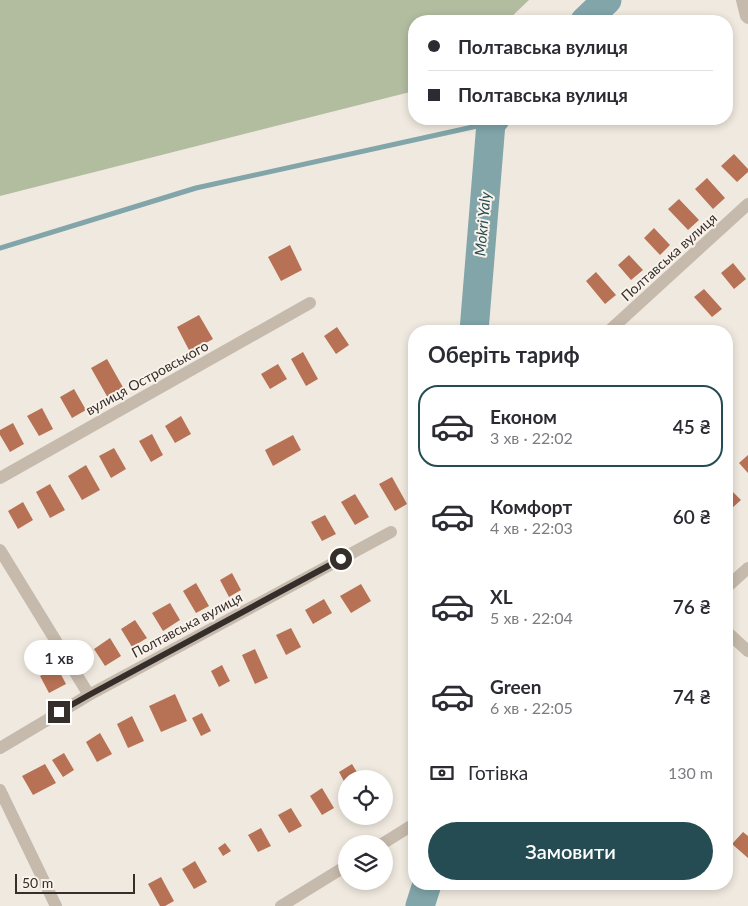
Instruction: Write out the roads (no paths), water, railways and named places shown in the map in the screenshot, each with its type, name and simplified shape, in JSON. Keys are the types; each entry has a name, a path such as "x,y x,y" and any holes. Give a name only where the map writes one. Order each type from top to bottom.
{"street":[{"path":"742,0 748,18"},
{"name":"Полтавська вулиця","path":"616,325 748,204"},
{"name":"вулиця Островського","path":"0,478 310,303"},
{"name":"Полтавська вулиця","path":"0,748 89,695 391,532"},
{"path":"0,550 89,695"},
{"path":"733,582 748,568"},
{"path":"733,637 748,651"},
{"path":"0,790 56,906"},
{"path":"393,837 408,828"},
{"path":"281,906 338,871"}],"waterway":[{"name":"Mokri Yaly","path":"591,15 607,0"},
{"path":"0,248 196,188 482,125"},
{"name":"Mokri Yaly","path":"474,325 491,125"},
{"name":"Mokri Yaly","path":"420,906 425,890"}]}
